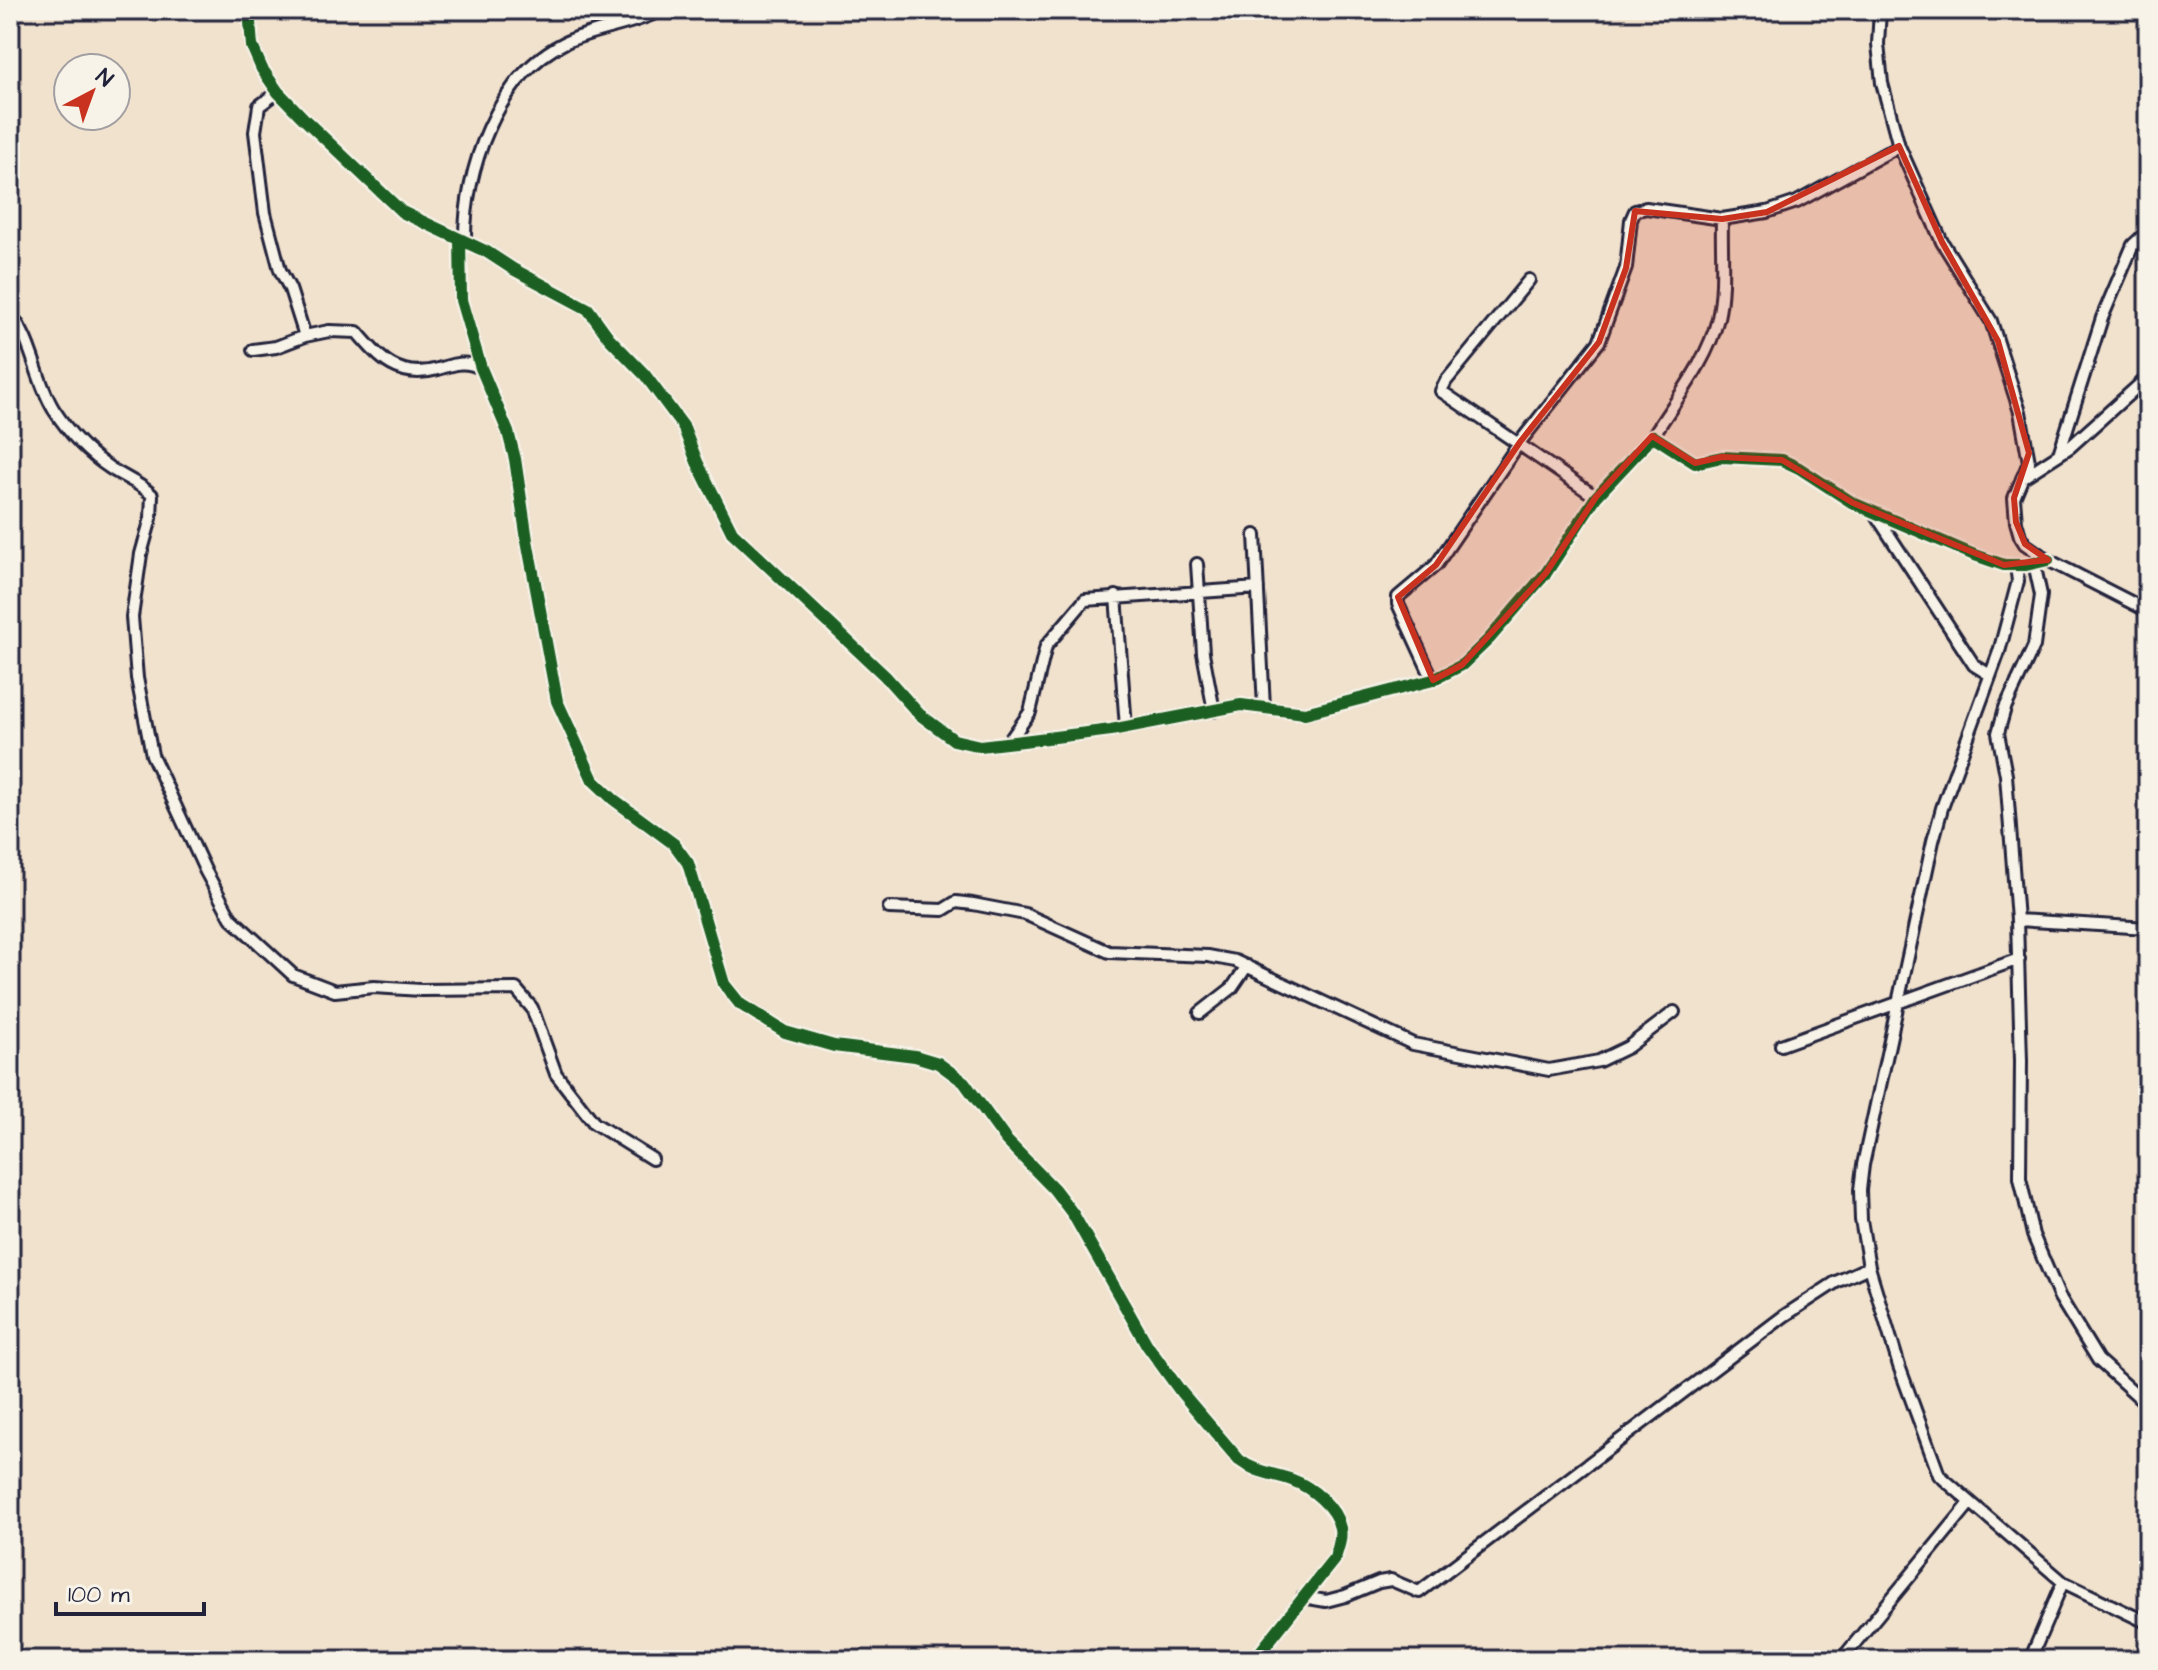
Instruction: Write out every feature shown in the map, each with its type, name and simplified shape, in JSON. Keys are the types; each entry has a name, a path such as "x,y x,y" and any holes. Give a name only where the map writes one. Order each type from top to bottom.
{"street":[{"path":"249,10 252,46 262,69 278,92 346,161 402,212 463,240 588,309 609,338 645,375 683,426 732,532 885,676 919,714 954,740 980,746 1126,727 1241,705 1305,713 1433,680 1462,665 1489,639 1546,573 1596,497 1653,436 1698,365 1719,315 1722,219"},
{"path":"662,10 641,21 563,44 529,65 494,116 471,180 463,240 461,300 481,368 508,432 515,459 557,701 593,780 613,799 674,844 688,863 724,984 740,1004 785,1032 834,1046 915,1056 938,1063 964,1082 1006,1140 1054,1189 1073,1214 1147,1345 1239,1460 1251,1469 1305,1486 1331,1510 1340,1526 1340,1542 1335,1558 1254,1660"},
{"path":"1880,10 1878,44 1881,71 1899,146 1942,242 1984,310 1998,341 2020,412 2029,453 2029,462 2014,507 2020,536 2025,544 2048,560 2148,611"},
{"path":"278,92 259,106 255,132 271,240 305,336"},
{"path":"1433,680 1398,604 1398,597 1436,565 1520,442 1599,342 1626,268 1631,220 1635,211 1646,208 1722,219 1767,212 1797,202 1899,146"},
{"path":"2059,454 2102,318 2133,245 2148,231"},
{"path":"1529,280 1441,391 1520,442 1596,497"},
{"path":"10,314 21,326 38,378 54,409 71,432 90,455 142,485 152,495 151,518 141,554 132,617 137,678 152,755 205,870 231,918 293,975 335,991 374,987 516,989 532,1008 556,1074 594,1123 652,1159"},
{"path":"253,350 276,347 329,331 357,332 382,360 410,372 435,370 462,362 481,368"},
{"path":"2022,478 2059,454 2148,377"},
{"path":"1653,436 1695,463 1722,457 1782,460 1853,503 2004,565 2048,560"},
{"path":"1874,512 1948,629 1974,665 1990,675"},
{"path":"1255,535 1264,707"},
{"path":"2034,563 2041,595 2034,646 2018,674 1998,733 2006,775 2019,959 2020,1178 2033,1235 2059,1296 2093,1352 2148,1405"},
{"path":"1197,564 1203,653 1214,711"},
{"path":"2016,566 2018,581 2013,602 1942,808 1923,883 1863,1165 1861,1220 1869,1267 1899,1366 1939,1475 2063,1582 2148,1623"},
{"path":"1008,743 1030,712 1046,646 1085,600 1258,588"},
{"path":"1116,596 1126,727"},
{"path":"889,908 943,910 956,902 983,905 1025,914 1109,952 1208,956 1235,961 1413,1044 1549,1070 1599,1061 1628,1047 1674,1012"},
{"path":"2017,920 2148,928"},
{"path":"1781,1045 2019,959"},
{"path":"1200,1013 1232,988 1247,966"},
{"path":"1303,1597 1326,1601 1391,1580 1419,1592 1784,1316 1836,1282 1869,1267"},
{"path":"1841,1660 1970,1503"},
{"path":"2030,1660 2063,1582"}],"highlighted area":[{"path":"1899,146 1942,242 1998,341 2029,453 2014,498 2016,522 2025,544 2048,560 2004,565 1853,503 1782,460 1722,457 1695,463 1652,436 1596,497 1546,573 1462,665 1433,680 1398,597 1436,565 1520,442 1599,342 1626,268 1635,211 1722,219 1767,212"}],"cycle path":[{"path":"249,10 252,46 262,69 278,92 304,119 402,212 487,252 588,309 609,338 645,375 683,426 732,532 885,676 919,714 954,740 980,746 1023,741 1111,730 1241,705 1305,713 1433,680 1462,665 1489,639 1546,573 1596,497 1653,436 1695,463 1722,457 1782,460 1853,503 2004,565 2026,565 2048,560"},
{"path":"460,239 461,300 481,368 508,432 515,459 557,701 593,780 613,799 674,844 688,863 724,984 740,1004 785,1032 834,1046 915,1056 938,1063 964,1082 1006,1140 1054,1189 1073,1214 1147,1345 1181,1392 1239,1460 1258,1470 1299,1483 1322,1499 1333,1513 1340,1532 1335,1558 1254,1660"}]}
